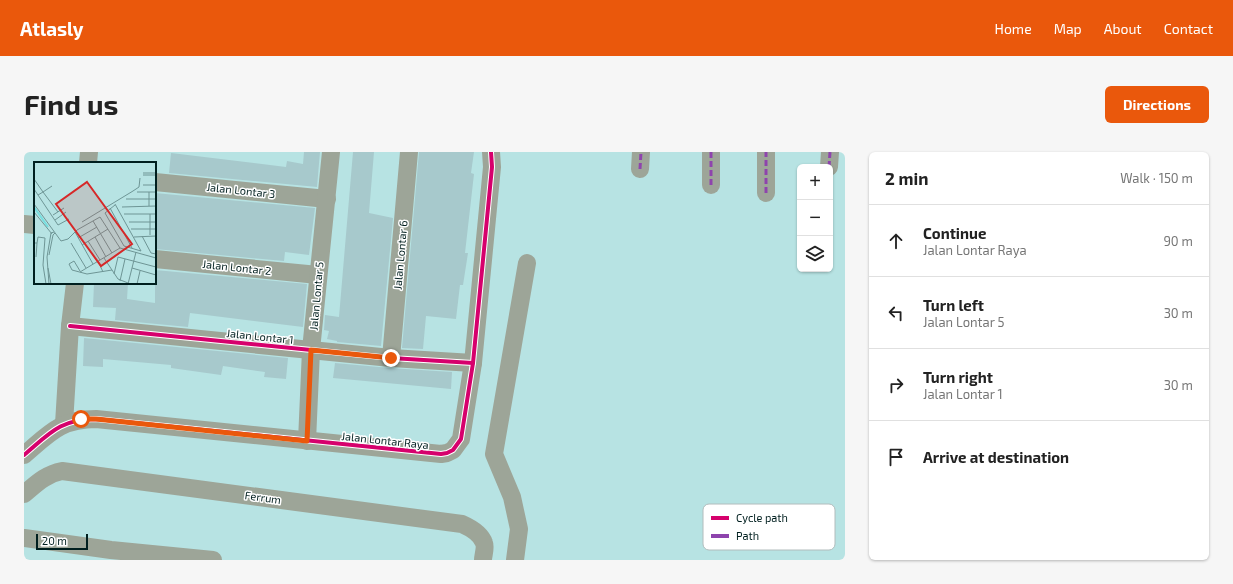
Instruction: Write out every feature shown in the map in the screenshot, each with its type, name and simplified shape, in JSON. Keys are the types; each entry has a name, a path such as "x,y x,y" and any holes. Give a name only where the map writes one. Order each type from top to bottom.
{"street":[{"name":"Jalan Lontar 5","path":"307,441 311,350 331,152"},
{"name":"Jalan Lontar 6","path":"391,358 409,152"},
{"name":"Jalan Lontar Raya","path":"24,455 55,429 64,424 81,419 96,419 447,454 453,450 461,438 473,363 492,168 491,152"},
{"path":"711,152 711,185"},
{"path":"766,152 766,193"},
{"path":"829,164 830,152"},
{"name":"Jalan Lontar 3","path":"156,182 326,199"},
{"path":"24,224 34,225"},
{"name":"Jalan Lontar 2","path":"156,259 318,275"},
{"path":"515,560 519,529 512,497 494,454 527,263"},
{"path":"64,424 70,326 75,284"},
{"name":"Jalan Lontar 1","path":"70,326 391,358 473,363"},
{"name":"Ferrum","path":"24,494 45,476 53,472 62,471 462,524 472,529 480,536 485,544 483,560"},
{"path":"24,538 111,550 213,560"}],"building":[{"path":"304,152 320,152 317,187 169,173 171,153 286,167 287,161 303,164"},
{"path":"353,152 374,152 369,213 393,218 381,346 337,342 327,339 329,331 324,330 325,315 339,317"},
{"path":"419,152 474,152 471,173 474,174 465,253 468,253 463,285 460,285 456,319 426,316 423,349 402,348"},
{"path":"156,193 315,208 309,255 285,252 284,261 156,249"},
{"path":"156,270 307,284 303,327 190,313 188,327 115,320 116,308 93,307 94,284 128,284 127,299 155,303"},
{"path":"84,338 288,358 286,379 264,377 265,372 223,366 221,375 171,368 171,365 103,359 103,367 83,366"},
{"path":"335,363 452,372 451,389 333,378"}],"marked path":[{"path":"640,169 641,152"},
{"path":"711,152 711,185"},
{"path":"766,152 766,193"},
{"path":"829,164 830,152"}],"cycle path":[{"path":"24,455 56,429 73,422 96,419 441,454 453,450 461,439 473,363 492,167 491,152"},
{"path":"70,326 391,358 473,363"}],"route":[{"path":"81,419 96,419 307,441 311,350 391,358"}]}
